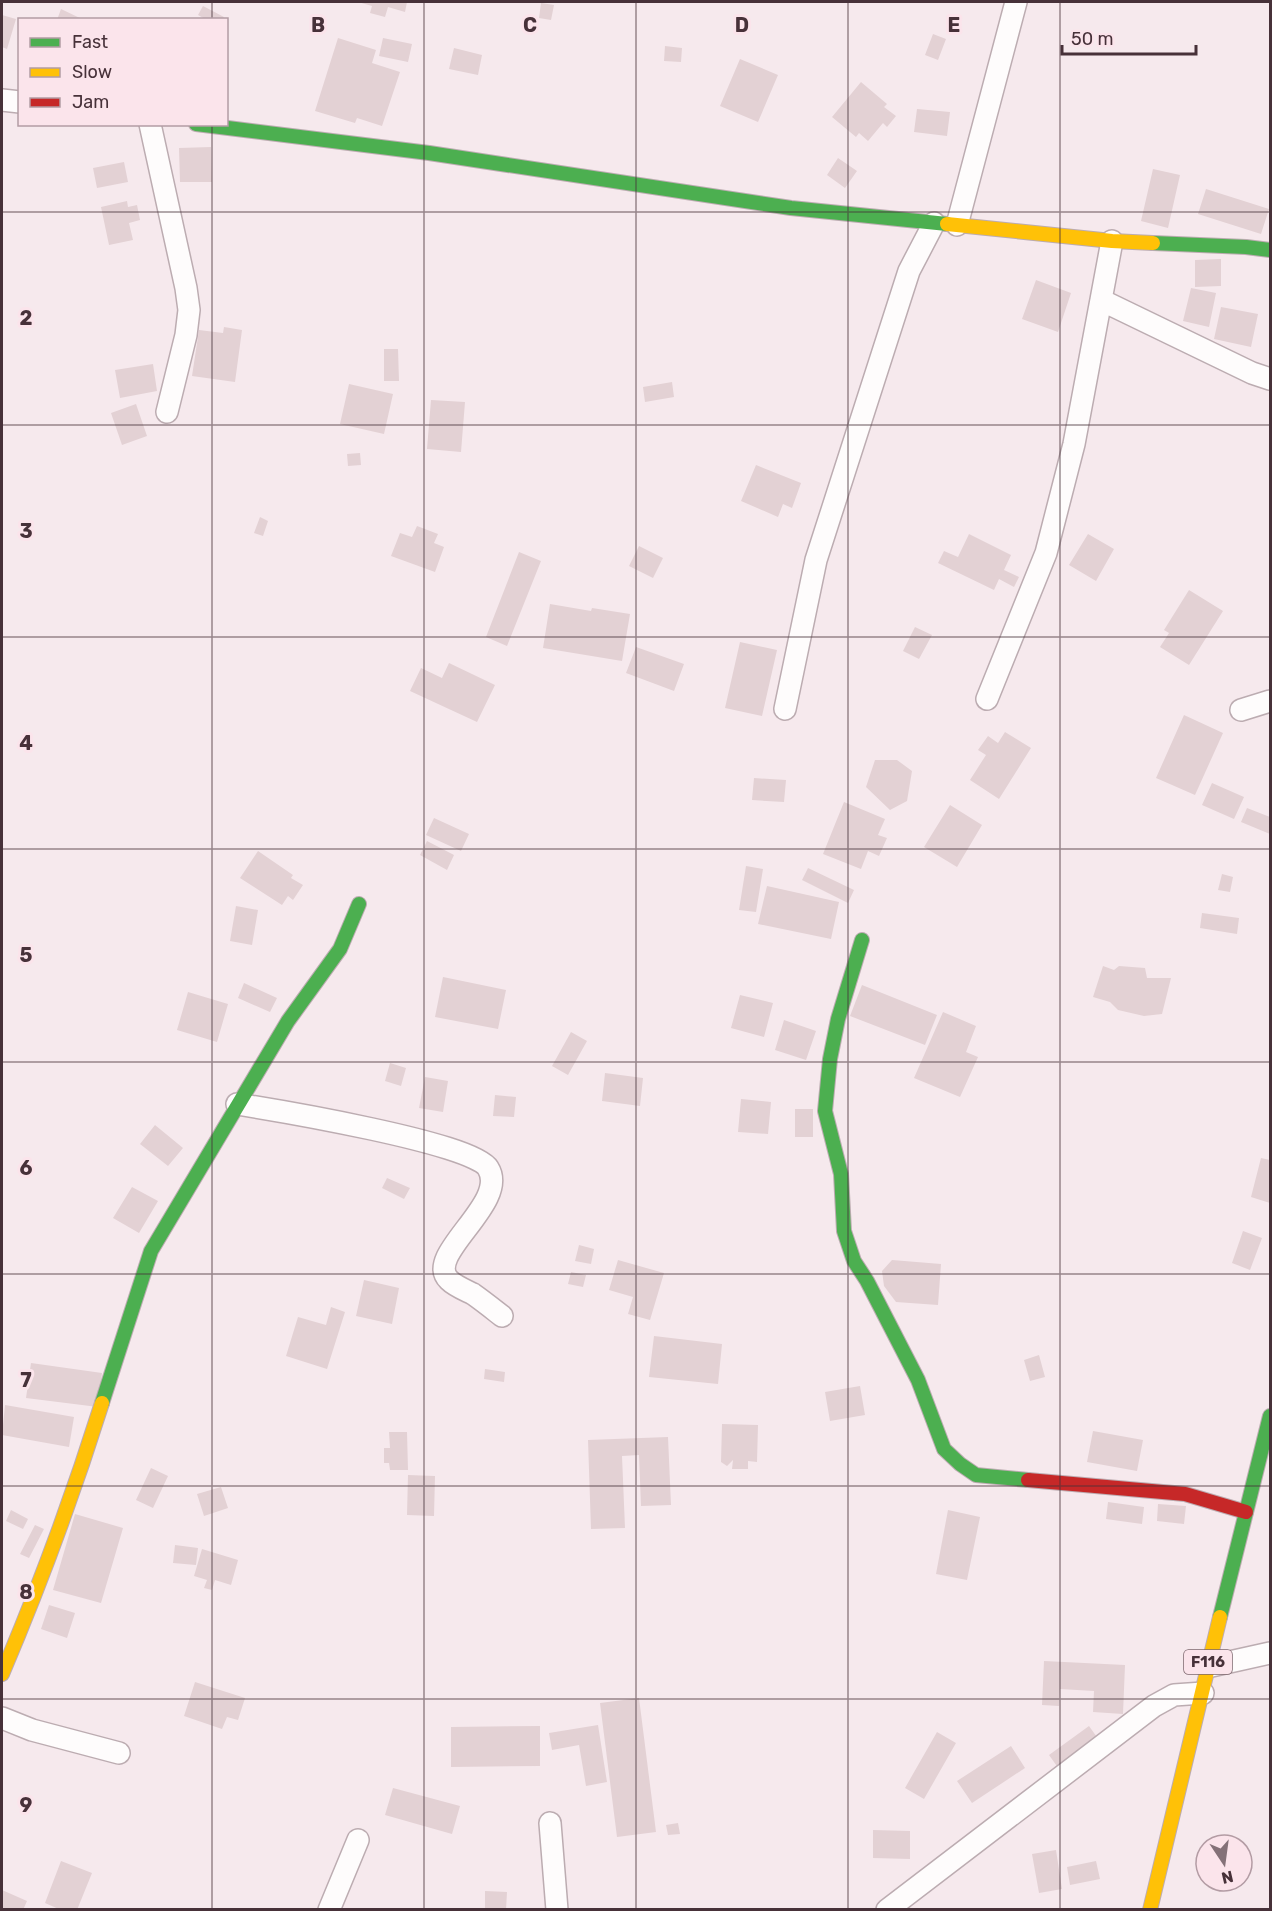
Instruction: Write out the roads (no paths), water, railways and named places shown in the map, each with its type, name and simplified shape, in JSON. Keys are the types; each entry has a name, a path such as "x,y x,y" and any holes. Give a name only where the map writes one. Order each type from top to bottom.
{"street":[{"path":"957,225 1016,2"},
{"path":"2,100 18,102"},
{"path":"150,126 189,310 186,335 167,412"},
{"path":"212,126 441,154 791,208 1112,241 1270,250"},
{"path":"784,709 816,560 909,271 934,223"},
{"path":"987,699 1046,553 1074,444 1112,241"},
{"path":"1101,300 1270,380"},
{"path":"1241,710 1270,701"},
{"path":"2,1674 31,1606 86,1457 151,1251 288,1021 340,950 359,904"},
{"path":"862,940 838,1019 830,1059 825,1111 841,1174 844,1231 854,1261 867,1281 918,1380 944,1449 960,1464 976,1474 1185,1494 1246,1512"},
{"path":"237,1104 320,1118 387,1133 465,1154 483,1162 489,1168 491,1177 488,1196 447,1256 444,1267 449,1281 502,1316"},
{"name":"F116","path":"1150,1910 1203,1693 1207,1667 1270,1416"},
{"path":"1207,1667 1270,1653"},
{"path":"887,1910 1154,1706 1174,1695 1203,1693"},
{"path":"2,1718 32,1730 119,1753"},
{"path":"550,1823 557,1910"},
{"path":"329,1910 358,1840"}]}
